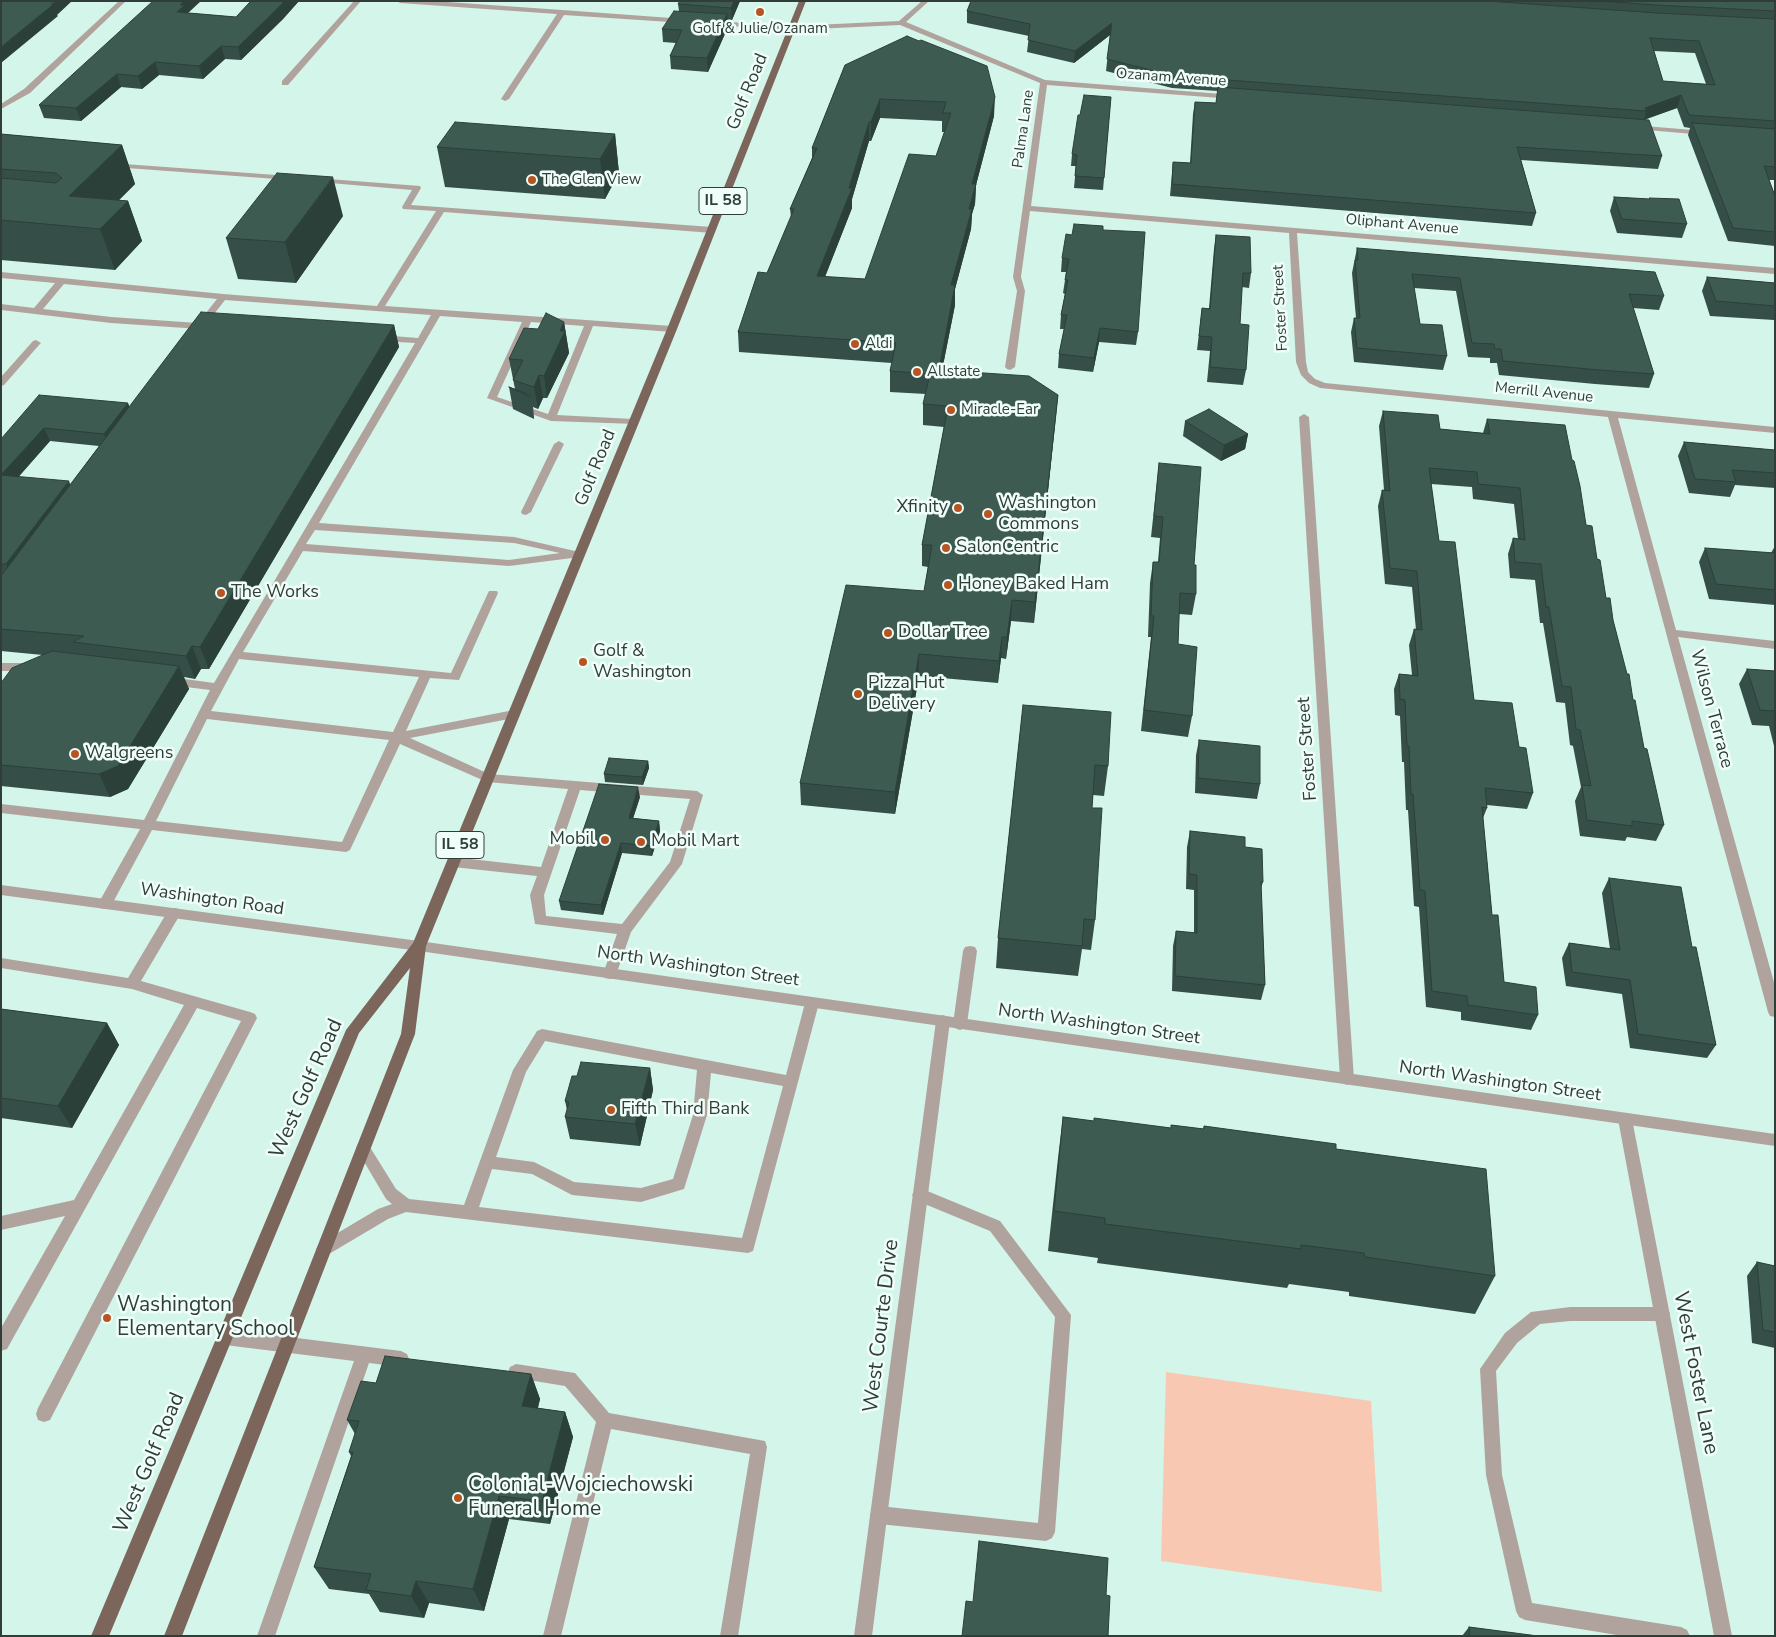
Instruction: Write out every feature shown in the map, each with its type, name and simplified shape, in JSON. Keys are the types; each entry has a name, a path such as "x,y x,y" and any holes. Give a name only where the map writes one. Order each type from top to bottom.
{"main road":[{"name":"Golf Road","path":"419,946 672,329 803,1"},
{"name":"IL 58","path":"173,1636 408,1034 419,946"},
{"name":"West Golf Road","path":"100,1636 353,1030 419,946"}],"street":[{"path":"1,107 27,91 123,1"},
{"path":"284,83 358,1"},
{"path":"400,1 697,22"},
{"path":"706,22 793,28 901,23 926,1"},
{"path":"505,99 562,12"},
{"name":"Palma Lane","path":"901,23 1044,82 1017,277 1021,291 1010,367"},
{"name":"Ozanam Avenue","path":"1044,82 1241,97"},
{"path":"1625,127 1715,133"},
{"path":"108,164 301,179"},
{"path":"310,180 417,188 406,207 712,230"},
{"name":"Oliphant Avenue","path":"1026,208 1775,271"},
{"path":"380,308 442,209"},
{"name":"Foster Street","path":"1293,230 1301,362 1304,373 1312,381"},
{"path":"1,267 14,268 25,277"},
{"path":"1,275 222,297 672,329"},
{"path":"37,310 62,281"},
{"path":"1,307 205,329 222,297"},
{"path":"105,904 148,825 217,687 437,313"},
{"path":"528,319 492,398 551,418 634,422"},
{"path":"551,418 590,323"},
{"path":"372,338 420,341"},
{"path":"1,383 36,343"},
{"name":"Merrill Avenue","path":"1312,381 1323,386 1340,388 1775,430"},
{"name":"Wilson Terrace","path":"1612,415 1775,1012"},
{"name":"Foster Street","path":"1304,416 1347,1079"},
{"path":"526,512 559,444"},
{"path":"311,526 514,540 580,554"},
{"path":"299,547 509,563 580,554"},
{"path":"235,656 455,677 493,593"},
{"path":"1672,633 1775,645"},
{"path":"1,667 47,667"},
{"path":"1,808 346,847 426,674"},
{"path":"160,680 217,687"},
{"path":"203,714 396,738 487,778 697,795 676,864 625,930 610,974"},
{"path":"396,738 514,714"},
{"path":"576,785 537,895 540,920 625,930"},
{"path":"453,862 545,872"},
{"name":"Washington Road","path":"1,890 419,946"},
{"path":"132,984 174,913"},
{"name":"North Washington Street","path":"419,946 1775,1140"},
{"path":"960,1024 970,951"},
{"path":"1,963 132,984 250,1018 44,1414"},
{"path":"1,1344 193,1002"},
{"path":"363,1148 390,1194 406,1205 748,1246 812,1003"},
{"name":"West Courte Drive","path":"863,1636 943,1021"},
{"path":"469,1213 520,1070 542,1035 792,1082"},
{"path":"487,1162 534,1168 572,1188 641,1196 679,1184 700,1115 706,1065"},
{"name":"West Foster Lane","path":"1625,1119 1723,1636"},
{"path":"879,1515 1046,1532 1063,1315 995,1226 920,1195"},
{"path":"324,1250 383,1214 406,1205"},
{"path":"1,1223 78,1206"},
{"path":"1662,1314 1570,1314 1537,1317 1511,1338 1488,1369 1494,1474 1525,1610 1681,1636"},
{"path":"225,1337 413,1360"},
{"path":"266,1636 364,1355"},
{"path":"501,1371 569,1379 605,1420 758,1446 729,1636"},
{"path":"552,1636 605,1420"}],"shaded area":[{"path":"1166,1372 1371,1401 1382,1592 1161,1561"}],"building":[{"path":"1,1 55,1 51,4 54,4 1,47"},
{"path":"153,1 184,1 180,5 185,5 177,12 236,17 251,1 285,1 238,47 221,46 199,66 155,62 138,76 117,74 76,108 39,105"},
{"path":"680,1 734,1 731,8 678,4"},
{"path":"971,1 1487,1 1775,19 1775,121 1689,115 1681,95 1645,108 1646,111 1174,76 1107,59 1112,23 1075,51 1028,40 1030,24 967,11","holes":["1650,38 1699,41 1715,85 1663,81"]},
{"path":"1600,1 1775,1 1775,11 1657,5"},
{"path":"674,11 727,14 707,58 670,56 682,30 662,29"},
{"path":"907,36 987,66 995,97 972,184 976,184 969,209 972,209 951,285 955,285 939,370 1029,376 1058,395 1035,602 1012,600 1007,637 1002,637 999,661 919,654 895,792 800,783 846,585 924,591 932,545 922,545 948,406 923,404 930,374 890,371 896,343 738,332 758,272 767,273 794,209 790,209 817,148 812,148 845,65","holes":["880,99 946,102 943,113 951,113 936,156 909,154 865,279 817,276 852,188 849,188 869,122 871,122"]},
{"path":"1218,87 1649,120 1662,156 1517,147 1536,213 1172,184 1173,162 1191,163 1195,102 1216,103"},
{"path":"1084,95 1111,97 1104,178 1075,176 1077,155 1072,154 1078,115 1080,115"},
{"path":"455,122 615,134 600,159 437,147"},
{"path":"1692,123 1775,129 1775,167 1764,166 1775,196 1775,232 1733,228"},
{"path":"1,134 122,145 69,196 128,201 100,229 1,220 1,178 56,183 62,178 56,173 1,169"},
{"path":"277,173 333,177 285,242 226,238"},
{"path":"1614,197 1679,199 1687,224 1622,219"},
{"path":"1074,224 1103,226 1103,230 1145,232 1138,332 1100,328 1094,358 1059,354 1067,315 1061,315 1068,280 1065,280 1069,259 1062,258 1066,234 1072,235"},
{"path":"1216,235 1250,237 1251,273 1243,273 1240,324 1249,325 1246,370 1210,367 1212,337 1199,336 1202,308 1210,309"},
{"path":"1357,248 1655,272 1664,296 1629,294 1654,374 1503,361 1501,349 1495,349 1494,344 1472,343 1460,278 1412,274 1420,324 1442,325 1447,356 1357,348 1354,318 1360,318 1355,260 1358,260"},
{"path":"1707,277 1775,283 1775,306 1716,301"},
{"path":"201,312 394,325 200,647 192,646 186,656 73,642 84,636 1,629 1,576"},
{"path":"546,313 564,322 560,331 565,331 544,376 539,375 534,387 513,380 523,360 509,359 524,328 538,329"},
{"path":"509,387 530,395 530,397"},
{"path":"39,395 128,403 104,434 44,428 1,475 1,439"},
{"path":"1209,409 1248,434 1224,445 1185,421"},
{"path":"1383,411 1438,415 1440,429 1490,434 1487,419 1565,425 1572,460 1574,461 1580,486 1586,525 1592,526 1606,598 1610,598 1613,620 1627,674 1629,674 1644,748 1647,749 1664,825 1632,821 1632,826 1587,820 1582,785 1591,786 1580,730 1576,729 1571,687 1562,686 1549,607 1546,607 1541,564 1515,562 1513,538 1525,540 1520,488 1478,484 1477,472 1429,468 1439,541 1455,542 1474,700 1512,703 1519,747 1526,748 1533,793 1485,788 1487,808 1482,807 1492,915 1498,915 1504,982 1536,987 1538,1015 1468,1005 1467,996 1432,991 1425,891 1420,890 1413,794 1411,794 1409,746 1407,746 1405,700 1400,699 1399,674 1418,676 1414,629 1422,630 1417,571 1390,568 1382,490 1390,491"},
{"path":"1684,442 1775,450 1775,473 1732,470 1736,482 1695,479"},
{"path":"1159,463 1201,467 1194,565 1196,565 1196,594 1180,593 1178,644 1197,647 1192,716 1144,710 1154,616 1151,616 1153,562 1159,562 1163,517 1154,516"},
{"path":"1,475 69,481 6,564 1,564"},
{"path":"1705,548 1775,553 1775,590 1716,584"},
{"name":"Walgreens","path":"52,651 179,666 118,766 99,774 1,765 1,683 12,668"},
{"path":"1747,669 1775,671 1775,711 1760,710"},
{"path":"1023,705 1111,712 1108,766 1095,765 1092,808 1102,808 1095,920 1084,919 1082,946 998,938"},
{"path":"1199,740 1260,746 1260,784 1198,778"},
{"path":"609,758 648,761 642,777 604,774"},
{"name":"Mobil","path":"599,784 638,787 629,818 659,821 651,846 621,843 601,905 559,901"},
{"path":"1190,831 1245,837 1245,847 1262,849 1263,882 1261,882 1265,985 1175,976 1176,931 1197,933 1197,875 1189,874"},
{"path":"1609,878 1681,887 1692,947 1696,947 1716,1045 1638,1034 1630,980 1572,972 1569,943 1620,950"},
{"path":"1,1009 107,1023 58,1106 1,1098"},
{"path":"581,1062 650,1068 635,1124 565,1117 569,1102 565,1101 572,1076 577,1076"},
{"path":"1063,1117 1094,1121 1094,1118 1171,1128 1171,1125 1204,1129 1204,1126 1336,1144 1336,1149 1486,1169 1495,1276 1365,1257 1364,1253 1301,1245 1301,1249 1105,1224 1105,1218 1054,1211"},
{"path":"1757,1262 1775,1266 1775,1332 1763,1330"},
{"name":"Colonial-Wojciechowski Funeral Home","path":"385,1356 531,1374 522,1406 565,1412 542,1501 499,1496 473,1589 416,1581 411,1596 366,1590 371,1574 314,1567 353,1452 349,1452 359,1421 347,1420 361,1381 376,1383"},
{"path":"979,1541 1108,1558 1106,1595 1110,1596 1108,1636 962,1636 966,1601 973,1602"},
{"path":"1469,1627 1538,1636 1470,1636"}],"place":[{"name":"Golf & Julie/Ozanam","path":"760,12"},
{"name":"The Glen View","path":"532,180"},
{"name":"Aldi","path":"855,344"},
{"name":"Allstate","path":"917,372"},
{"name":"Miracle-Ear","path":"951,410"},
{"name":"Xfinity","path":"958,508"},
{"name":"Washington Commons","path":"988,514"},
{"name":"SalonCentric","path":"946,548"},
{"name":"Honey Baked Ham","path":"948,585"},
{"name":"The Works","path":"221,593"},
{"name":"Dollar Tree","path":"888,633"},
{"name":"Golf & Washington","path":"583,662"},
{"name":"Pizza Hut Delivery","path":"858,694"},
{"name":"Walgreens","path":"75,754"},
{"name":"Mobil","path":"605,840"},
{"name":"Mobil Mart","path":"641,842"},
{"name":"Fifth Third Bank","path":"611,1110"},
{"name":"Washington Elementary School","path":"107,1318"},
{"name":"Colonial-Wojciechowski Funeral Home","path":"458,1498"}]}
